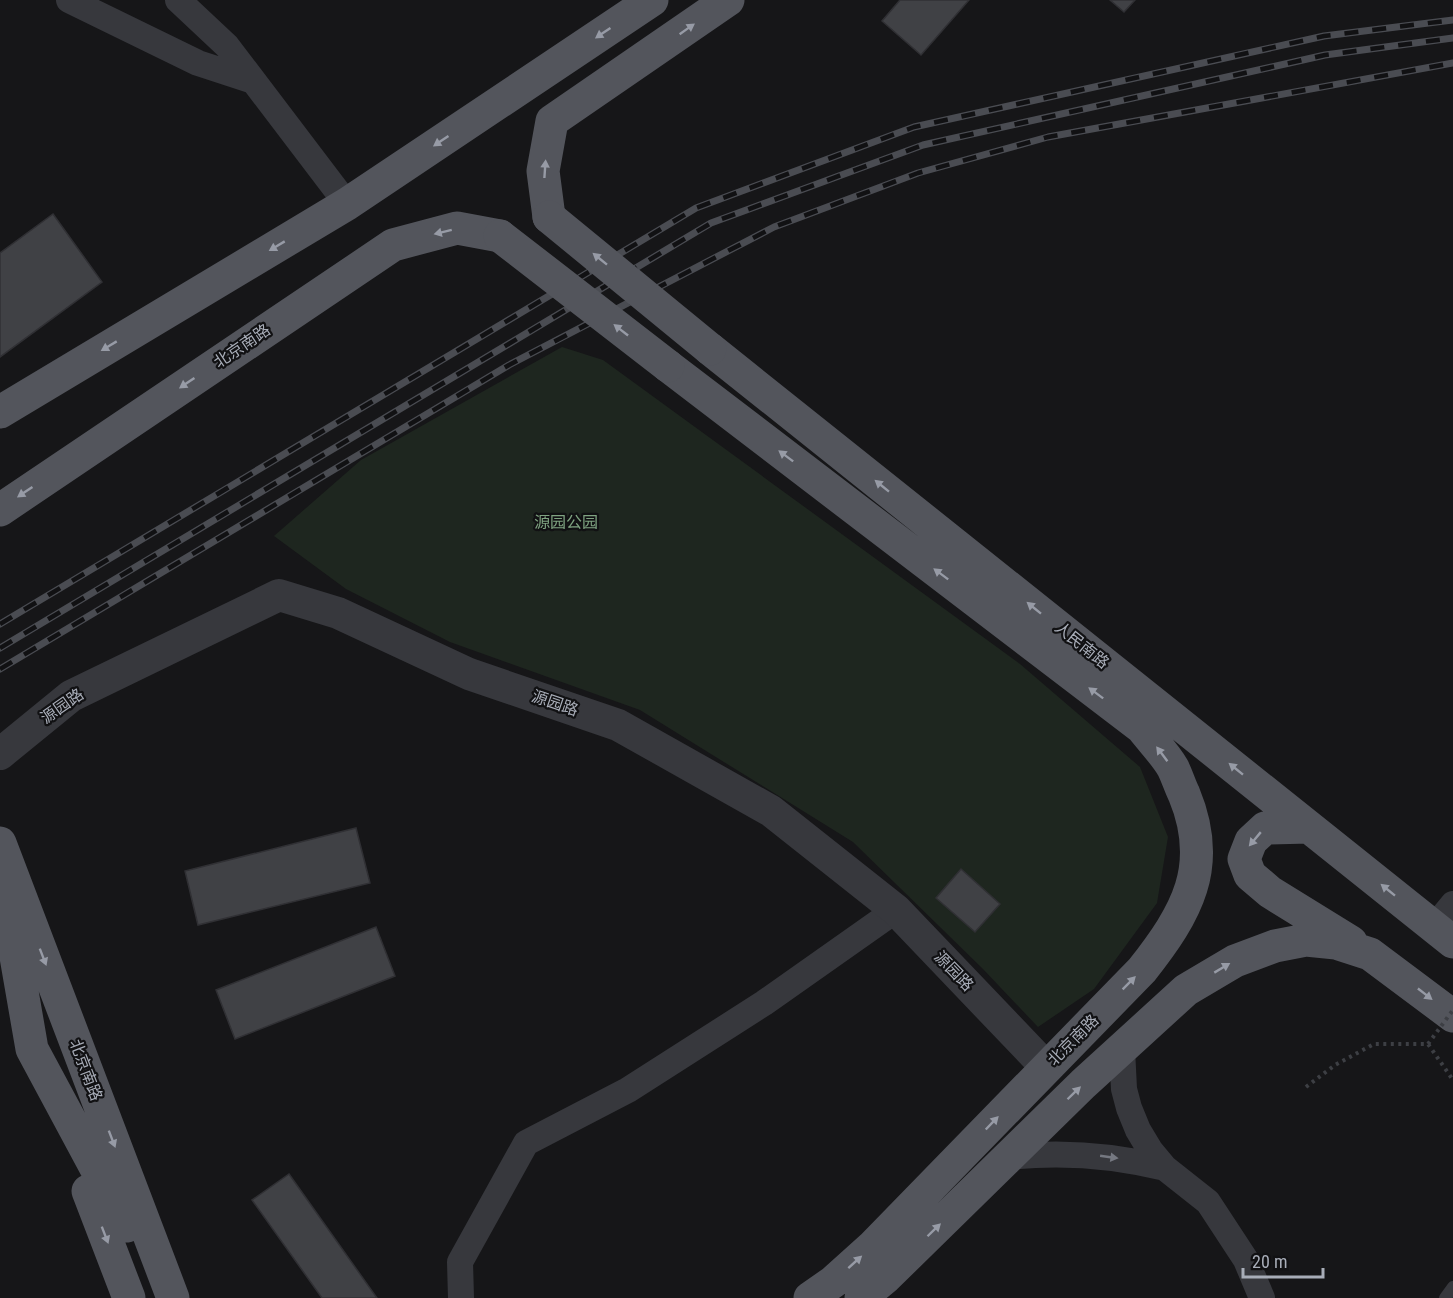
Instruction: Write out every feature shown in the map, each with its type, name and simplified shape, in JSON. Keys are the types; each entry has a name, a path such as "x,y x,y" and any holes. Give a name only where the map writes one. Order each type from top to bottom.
{"main road":[{"path":"0,412 347,204 652,0"},
{"name":"人民南路","path":"728,0 552,121 543,171 549,217 710,349 1309,826 1447,924"},
{"name":"北京南路","path":"0,510 393,245 457,228 501,236"},
{"name":"人民南路","path":"501,236 1142,728"},
{"name":"北京南路","path":"810,1298 833,1282 873,1246 1142,970 1163,944 1178,919 1190,894 1197,868 1196,835 1189,807 1173,769 1142,728"},
{"path":"1309,826 1265,828 1251,842 1244,859 1250,875 1270,892 1383,963 1453,1016"},
{"name":"北京南路","path":"0,843 173,1298"},
{"path":"0,868 32,1049 165,1298"},
{"path":"861,1298 886,1277 1008,1157 1186,990 1235,961 1275,946 1306,940 1336,943 1383,963"},
{"path":"0,966 129,1298"}],"street":[{"path":"69,0 198,63 253,81"},
{"path":"178,0 227,46 347,204"},
{"name":"源园路","path":"0,754 71,696 279,596 338,613 469,674 618,725 771,811 896,910 1046,1067"},
{"path":"462,1298 460,1262 526,1143 628,1090 764,1003 896,910"},
{"path":"1122,1049 1121,1069 1129,1108 1138,1130 1150,1150 1166,1168 1209,1202 1246,1260 1262,1298"},
{"path":"1008,1157 1039,1154 1100,1155 1166,1168"}],"lane":[{"path":"1445,1298 1453,1287"}],"path":[{"path":"1428,1044 1453,1010"},
{"path":"1306,1087 1335,1065 1374,1044 1428,1044"},
{"path":"1428,1044 1453,1080"}],"green space":[{"name":"源园公园","path":"562,347 603,360 1020,664 1140,767 1168,837 1157,903 1094,989 1038,1027 983,969 853,842 640,710 450,642 346,589 274,536 361,460"}],"building":[{"path":"900,0 969,0 921,55 882,21"},
{"path":"1110,0 1135,0 1124,12"},
{"path":"53,214 102,282 0,357 0,253"},
{"path":"356,828 370,883 198,925 185,871"},
{"path":"961,869 1000,904 975,932 936,898"},
{"path":"376,927 395,976 235,1039 216,990"},
{"path":"289,1174 377,1298 322,1298 252,1200"}],"railway":[{"path":"0,624 696,208 914,127 1324,36 1453,20"},
{"path":"0,648 711,223 923,145 1325,55 1453,38"},
{"path":"0,669 509,365 774,227 918,173 1048,137 1453,63"}]}
